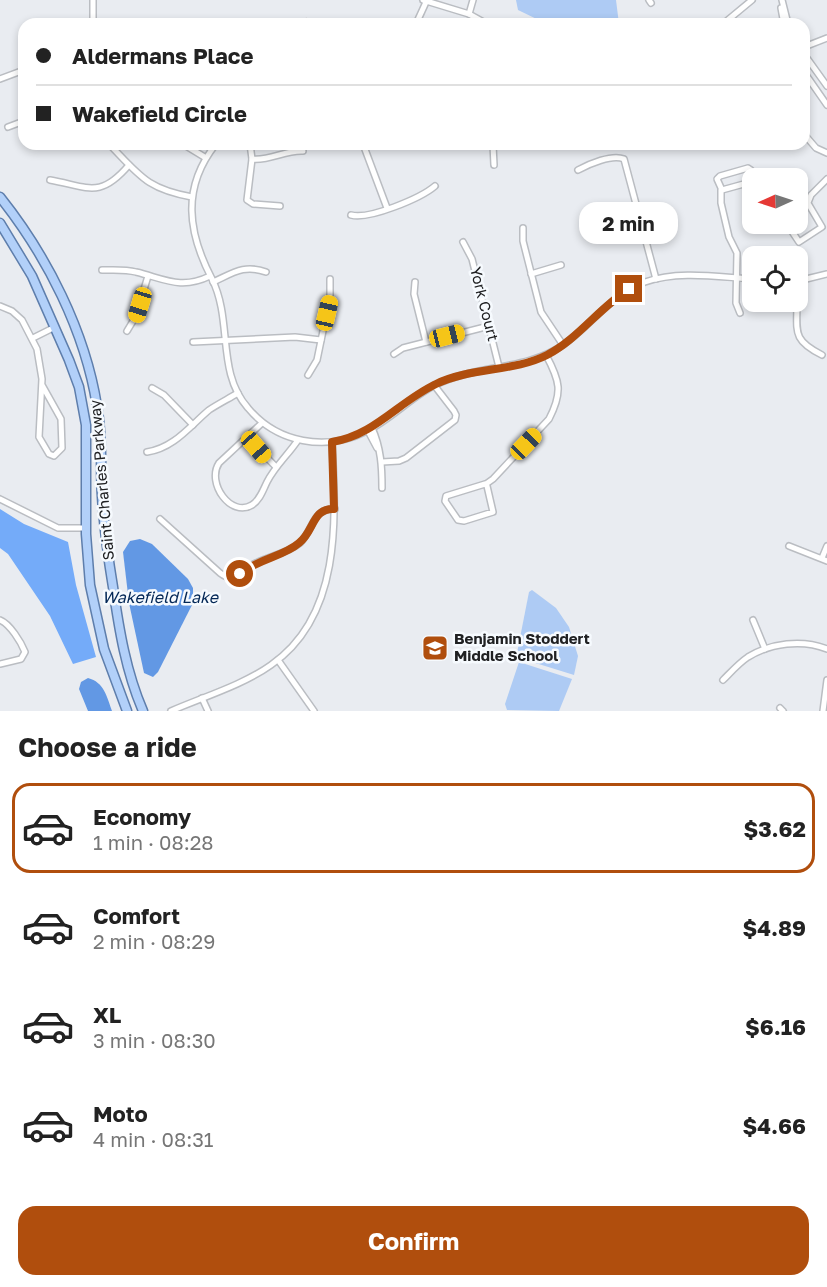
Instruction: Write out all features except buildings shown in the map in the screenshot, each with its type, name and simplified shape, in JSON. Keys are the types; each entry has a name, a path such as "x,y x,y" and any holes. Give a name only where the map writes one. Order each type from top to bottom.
{"main road":[{"name":"Saint Charles Parkway","path":"0,197 37,249 76,330 90,369 98,407 105,533 119,627 131,677 143,711"},
{"name":"Saint Charles Parkway","path":"0,223 27,267 74,372 84,415 87,441 86,528 88,566 96,618 107,657 127,711"}],"street":[{"path":"93,0 93,18"},
{"path":"418,18 425,0 476,18"},
{"path":"469,14 474,0"},
{"path":"730,18 752,0"},
{"path":"781,0 785,18"},
{"path":"810,45 827,38"},
{"path":"810,62 827,86"},
{"path":"0,79 18,72"},
{"path":"810,81 827,105"},
{"path":"8,127 18,123"},
{"path":"810,141 816,148 827,153"},
{"path":"115,150 148,183 159,189 192,197"},
{"path":"193,150 206,158"},
{"path":"212,150 196,182 191,216 194,238 221,306 229,371 243,403 262,423 278,433 298,440 332,442 370,429 434,385 461,375 527,362 546,355 563,345 619,295 637,285 677,275 742,278"},
{"path":"251,150 252,159 247,200 253,204 280,206"},
{"path":"365,150 387,208"},
{"path":"493,150 494,165"},
{"path":"252,159 264,160 292,151 303,151"},
{"path":"578,170 588,165 624,159 656,279"},
{"path":"50,180 99,188 113,182 129,165"},
{"path":"740,313 736,303 737,253 728,233 721,203 721,189 717,179 742,170"},
{"path":"808,202 811,195 827,179"},
{"path":"721,189 742,184"},
{"path":"351,215 363,216 387,208 423,195 435,186"},
{"path":"792,234 799,242 820,229 822,225 808,206"},
{"path":"622,226 642,222"},
{"path":"523,228 523,241 543,318 563,345"},
{"name":"York Court","path":"463,242 472,259 499,367"},
{"path":"531,274 561,265"},
{"path":"102,270 127,270 183,284 212,279 243,269 252,268 266,272"},
{"path":"808,279 827,274"},
{"path":"127,331 136,316 148,276"},
{"path":"308,375 315,365 321,340 330,297 330,279"},
{"path":"415,282 414,294 426,342"},
{"path":"0,306 16,315 33,338 41,366 39,437 49,454 55,456 62,447 62,420 42,385"},
{"path":"798,312 800,340 804,345 822,355"},
{"path":"394,354 403,348 489,326"},
{"path":"33,338 55,327"},
{"path":"193,342 295,337 321,340"},
{"path":"486,484 493,512 464,521 458,520 445,501 446,496 486,484 493,479 549,419 555,409 559,383 546,355"},
{"path":"382,462 399,461 405,458 455,420 454,411 434,385"},
{"path":"152,388 164,395 193,425"},
{"path":"147,452 155,451 184,434 209,411 238,393"},
{"path":"262,423 219,463 216,469 216,485 228,501 241,508 254,504 260,497 276,467 298,440"},
{"path":"370,429 382,462 382,488"},
{"path":"247,437 276,467"},
{"path":"171,711 262,671 288,653 303,636 319,607 326,585 334,509 332,442"},
{"path":"0,498 58,528 86,528"},
{"path":"160,519 220,573 229,578 236,576 254,563 299,544 320,513 327,509 334,509"},
{"path":"789,546 824,559 827,546"},
{"path":"0,620 7,624 25,652 21,659 0,664"},
{"path":"753,620 765,649"},
{"path":"723,680 740,663 765,649 801,643 827,649"},
{"path":"278,660 314,711"},
{"path":"823,711 827,680"},
{"path":"202,698 208,711"}],"shaded area":[{"path":"516,0 616,0 618,18 535,18 518,10"},
{"path":"0,509 24,524 68,542 76,585 96,657 73,664 50,616 8,554 0,548"},
{"path":"532,590 556,608 569,627 578,656 574,675 529,661 517,653 529,592"},
{"path":"519,662 572,679 559,711 507,710 505,704"}],"water":[{"name":"Wakefield Lake","path":"140,539 152,544 188,579 193,588 193,603 158,672 153,677 144,673 129,603 123,552 130,541"},
{"path":"88,678 101,687 112,711 88,711 79,689 81,682"}],"place":[{"name":"Benjamin Stoddert Middle School","path":"435,648"}],"route":[{"path":"240,574 254,563 299,544 320,513 324,509 334,509 332,442 367,431 434,385 461,375 536,360 546,355 563,345 607,305 629,289"}]}
